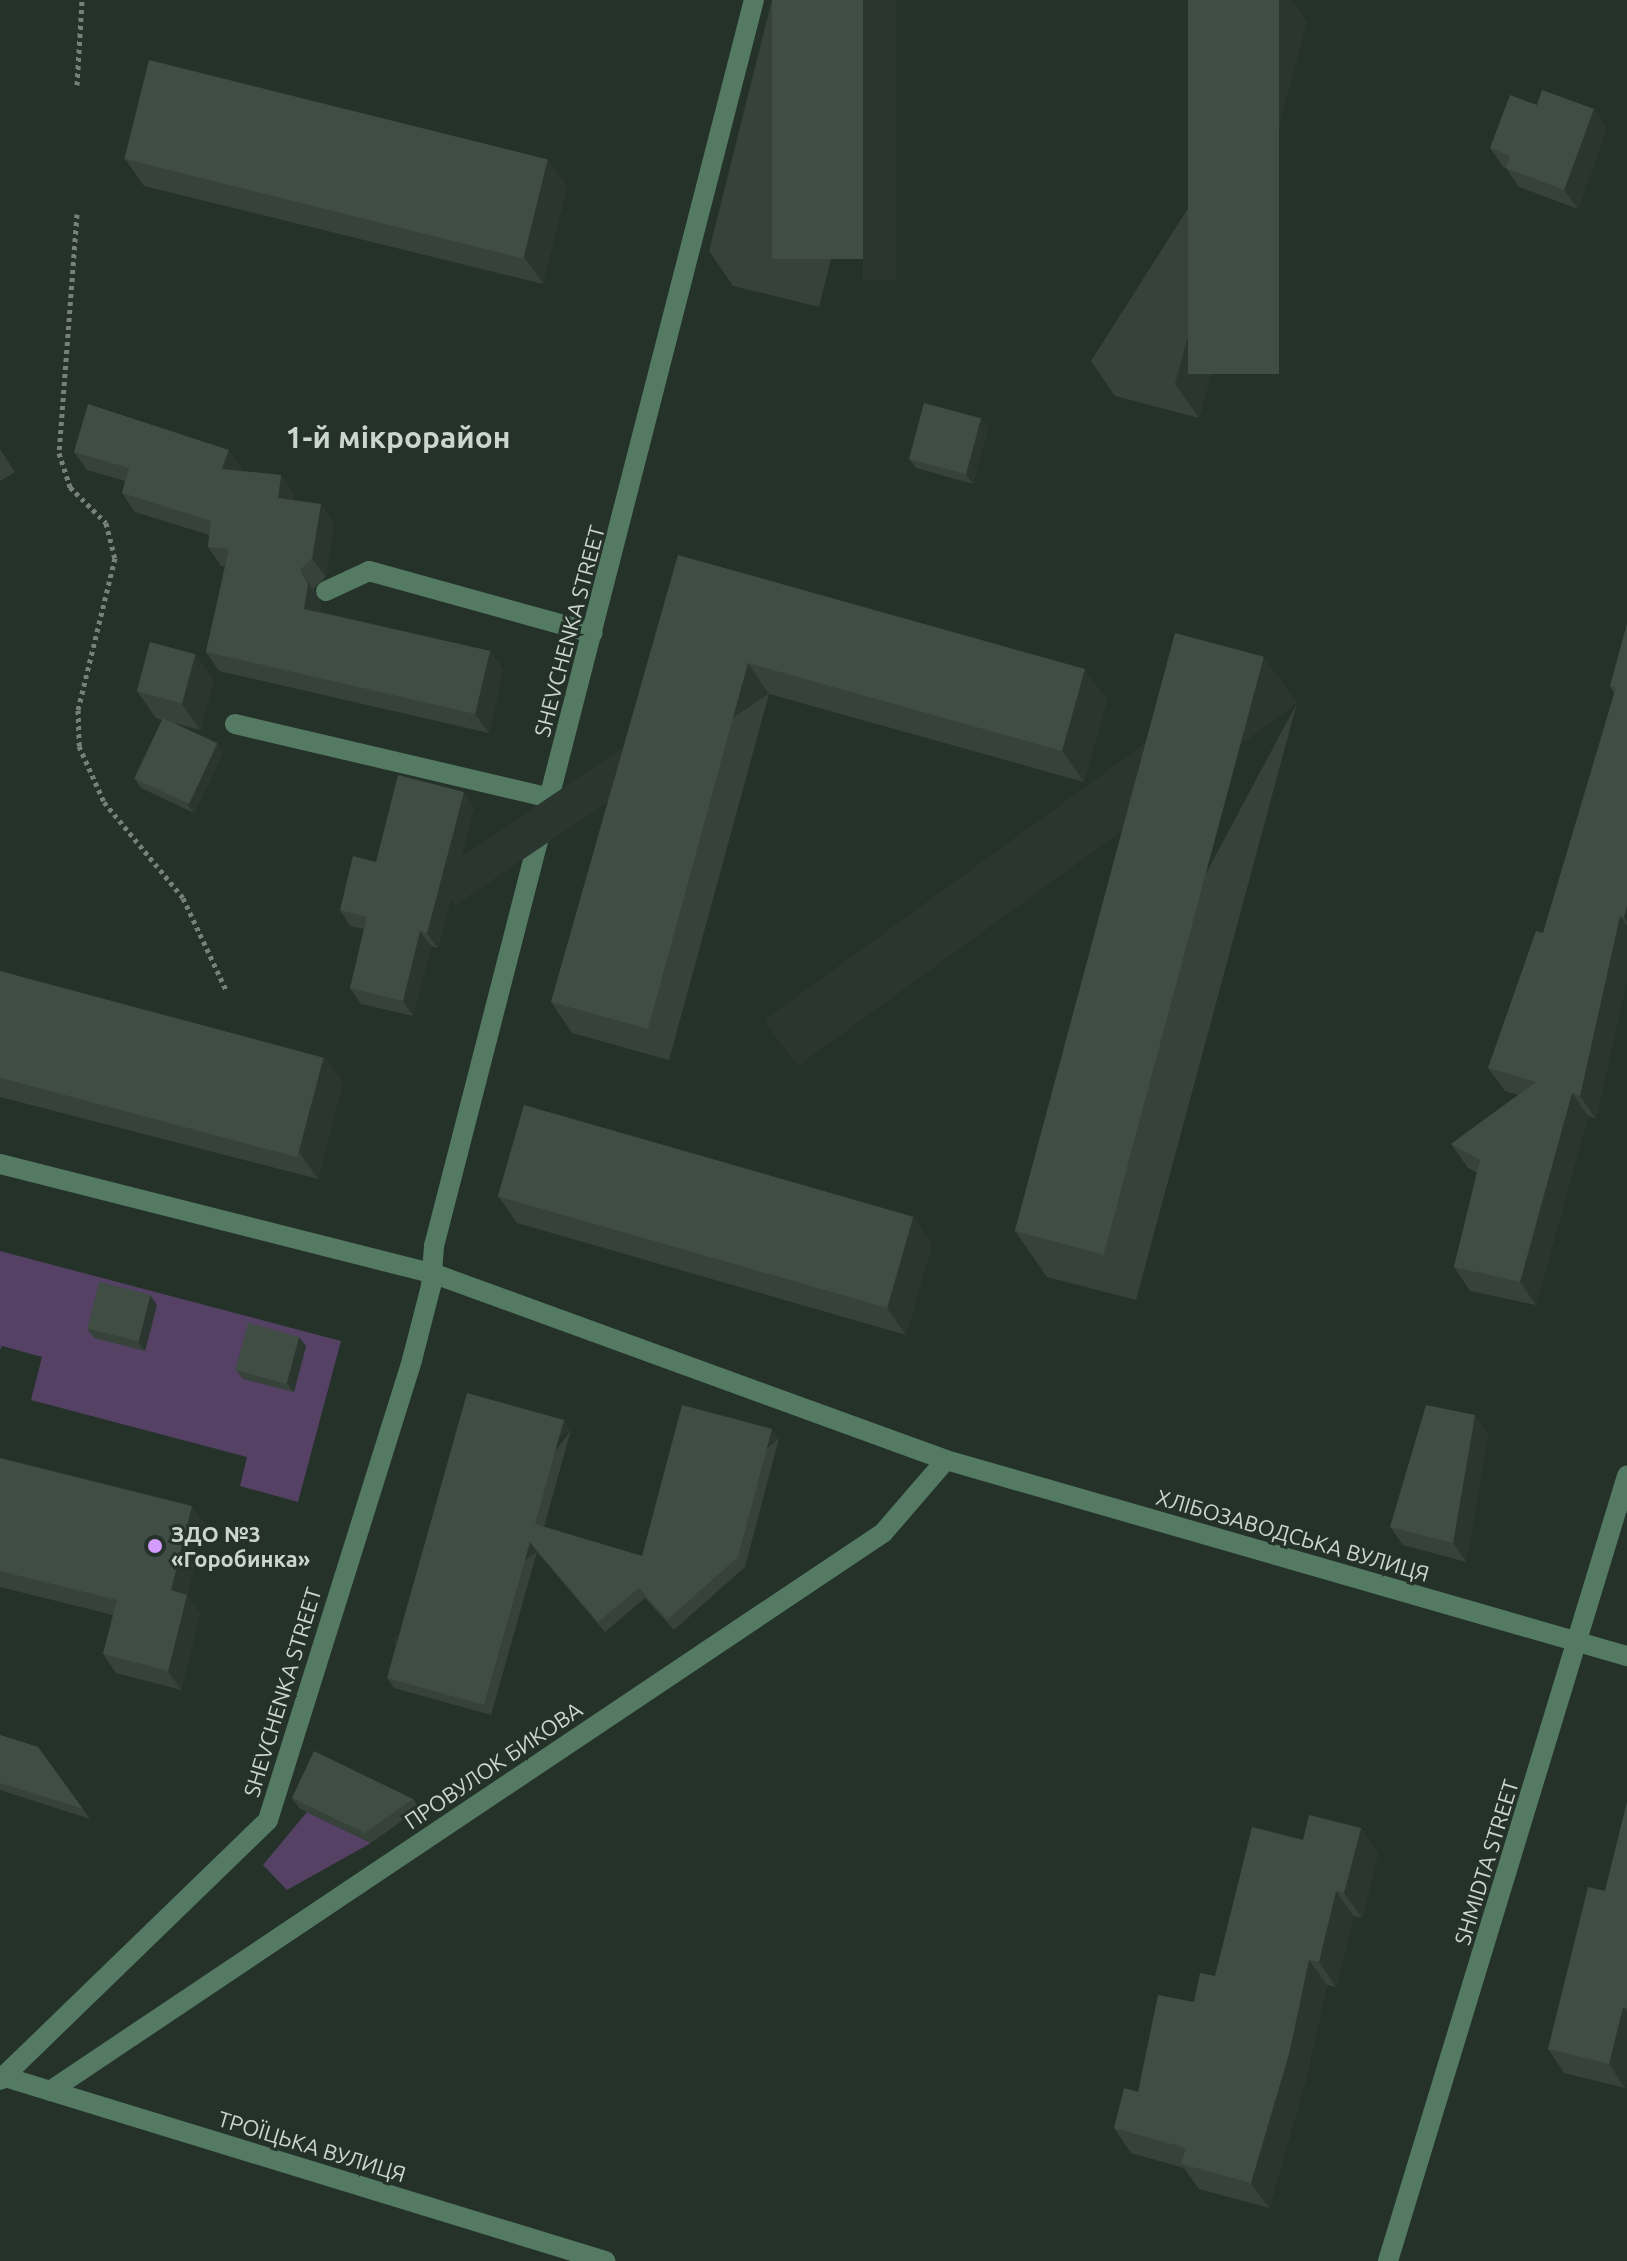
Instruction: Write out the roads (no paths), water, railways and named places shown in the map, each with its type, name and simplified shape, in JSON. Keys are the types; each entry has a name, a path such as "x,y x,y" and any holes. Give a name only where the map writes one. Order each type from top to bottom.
{"street":[{"name":"SHEVCHENKA STREET","path":"3,2078 268,1820 412,1360 432,1273 434,1246 754,0"},
{"path":"326,591 369,571 593,633"},
{"path":"235,724 550,798"},
{"path":"0,1164 432,1273 946,1460"},
{"name":"ХЛІБОЗАВОДСЬКА ВУЛИЦЯ","path":"946,1460 1627,1656"},
{"name":"ПРОВУЛОК БИКОВА","path":"50,2091 883,1533 946,1460"},
{"name":"SHMIDTA STREET","path":"1388,2261 1579,1642 1627,1476"},
{"name":"ТРОЇЦЬКА ВУЛИЦЯ","path":"3,2078 605,2261"}],"place":[{"name":"ЗДО №3 «Горобинка»","path":"155,1546"}],"district":[{"name":"1-й мікрорайон","path":"398,437"}]}
